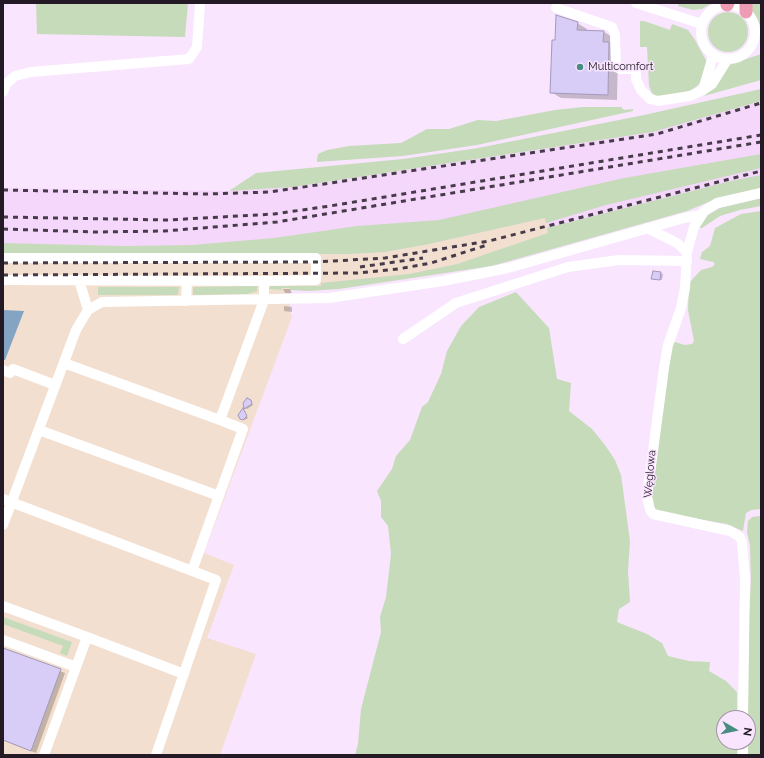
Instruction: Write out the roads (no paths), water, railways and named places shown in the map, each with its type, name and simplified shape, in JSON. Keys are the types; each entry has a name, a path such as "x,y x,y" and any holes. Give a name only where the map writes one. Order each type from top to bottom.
{"street":[{"path":"3,92 6,84 15,76 31,72 189,59 197,47 200,3"},
{"path":"636,3 702,24"},
{"path":"727,4 746,8 755,28 757,42 746,53 737,58 727,60 713,56 701,40 702,24 708,14 713,9 727,4"},
{"path":"556,8 612,27 615,35 616,66 621,69 636,69 636,79 641,90 650,99 665,101 690,96 704,90 712,84 727,60"},
{"path":"704,90 713,56"},
{"path":"3,525 7,501 39,430 76,330 88,310 102,302 329,298 463,278 508,268 647,228 701,215 717,204 761,193"},
{"name":"Węglowa","path":"701,215 694,227 687,257 681,308 668,345 647,496 650,510 653,514 730,531 740,537 742,542 745,579 743,710"},
{"path":"647,228 677,243 687,257"},
{"path":"403,339 456,303 568,268 619,260 687,257"},
{"path":"3,258 316,258 316,280 3,280"},
{"path":"79,280 88,310"},
{"path":"186,301 187,281"},
{"path":"220,420 264,300 264,281"},
{"path":"64,363 243,429 192,571"},
{"path":"3,370 10,373 13,369 55,385"},
{"path":"39,430 219,496"},
{"path":"7,501 216,580 156,755"},
{"path":"3,606 184,674"},
{"path":"44,755 87,637"},
{"path":"3,640 76,667"}],"water":[{"path":"3,310 24,311 5,360 3,360"}],"railway":[{"path":"3,190 206,194 270,192 657,134 761,103"},
{"path":"3,217 168,220 274,214 761,135"},
{"path":"3,229 95,232 164,231 277,222 761,142"},
{"path":"3,263 316,262 385,258 489,241 761,171"},
{"path":"3,275 357,273 398,269 431,263 487,245"},
{"path":"360,267 423,258"}],"place":[{"name":"Multicomfort","path":"580,67"}]}
